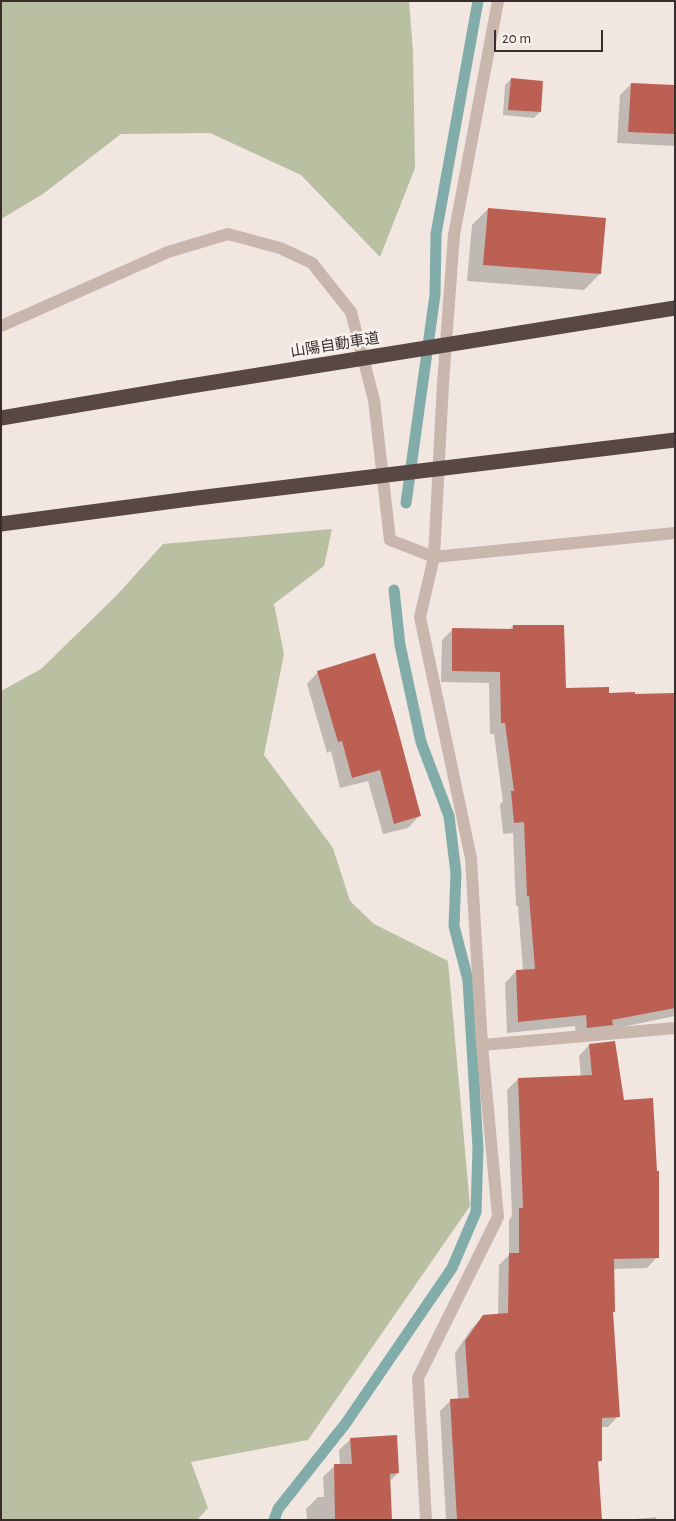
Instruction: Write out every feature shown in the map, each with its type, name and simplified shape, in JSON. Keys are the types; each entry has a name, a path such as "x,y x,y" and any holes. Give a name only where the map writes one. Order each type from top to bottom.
{"highway":[{"name":"山陽自動車道","path":"1,418 675,308"},
{"path":"1,524 189,499 675,440"}],"street":[{"path":"426,1520 418,1378 498,1217 482,1045 472,858 420,617 434,557 454,235 498,1"},
{"path":"1,326 168,252 228,234 280,248 312,263 351,312 374,400 390,540 434,557 675,534"},
{"path":"482,1045 675,1028"}],"green space":[{"path":"1,1 409,1 413,52 415,168 380,257 301,175 210,133 121,134 43,194 1,219"},
{"path":"332,529 324,566 274,604 284,654 264,755 333,848 350,901 374,924 448,961 470,1206 308,1440 191,1462 208,1508 197,1520 1,1520 1,691 41,669 116,596 163,544"}],"building":[{"path":"511,78 543,81 541,112 508,110"},
{"path":"631,83 675,85 675,134 628,132"},
{"path":"488,208 606,218 601,274 483,265"},
{"path":"513,625 564,625 566,688 609,687 609,693 675,693 675,1008 612,1020 613,1025 587,1028 586,1015 518,1022 516,970 535,969 529,896 527,896 524,822 514,823 511,791 514,791 505,723 501,723 500,672 452,671 452,628 513,629"},
{"path":"375,653 421,816 394,824 380,770 352,778 342,741 338,742 317,671"},
{"path":"615,1041 624,1100 653,1098 657,1171 659,1171 659,1258 614,1259 615,1312 613,1312 620,1417 602,1418 602,1461 598,1461 602,1520 457,1520 450,1399 469,1398 465,1341 483,1315 508,1313 509,1253 519,1253 519,1208 523,1208 518,1078 592,1075 589,1044"},
{"path":"397,1435 399,1473 390,1474 392,1520 335,1520 334,1464 352,1464 350,1438"}],"waterway":[{"path":"406,503 435,295 436,234 478,1"},
{"path":"274,1520 278,1509 346,1423 452,1268 476,1212 478,1148 468,980 454,926 456,873 449,816 421,742 400,645 394,590"}]}
